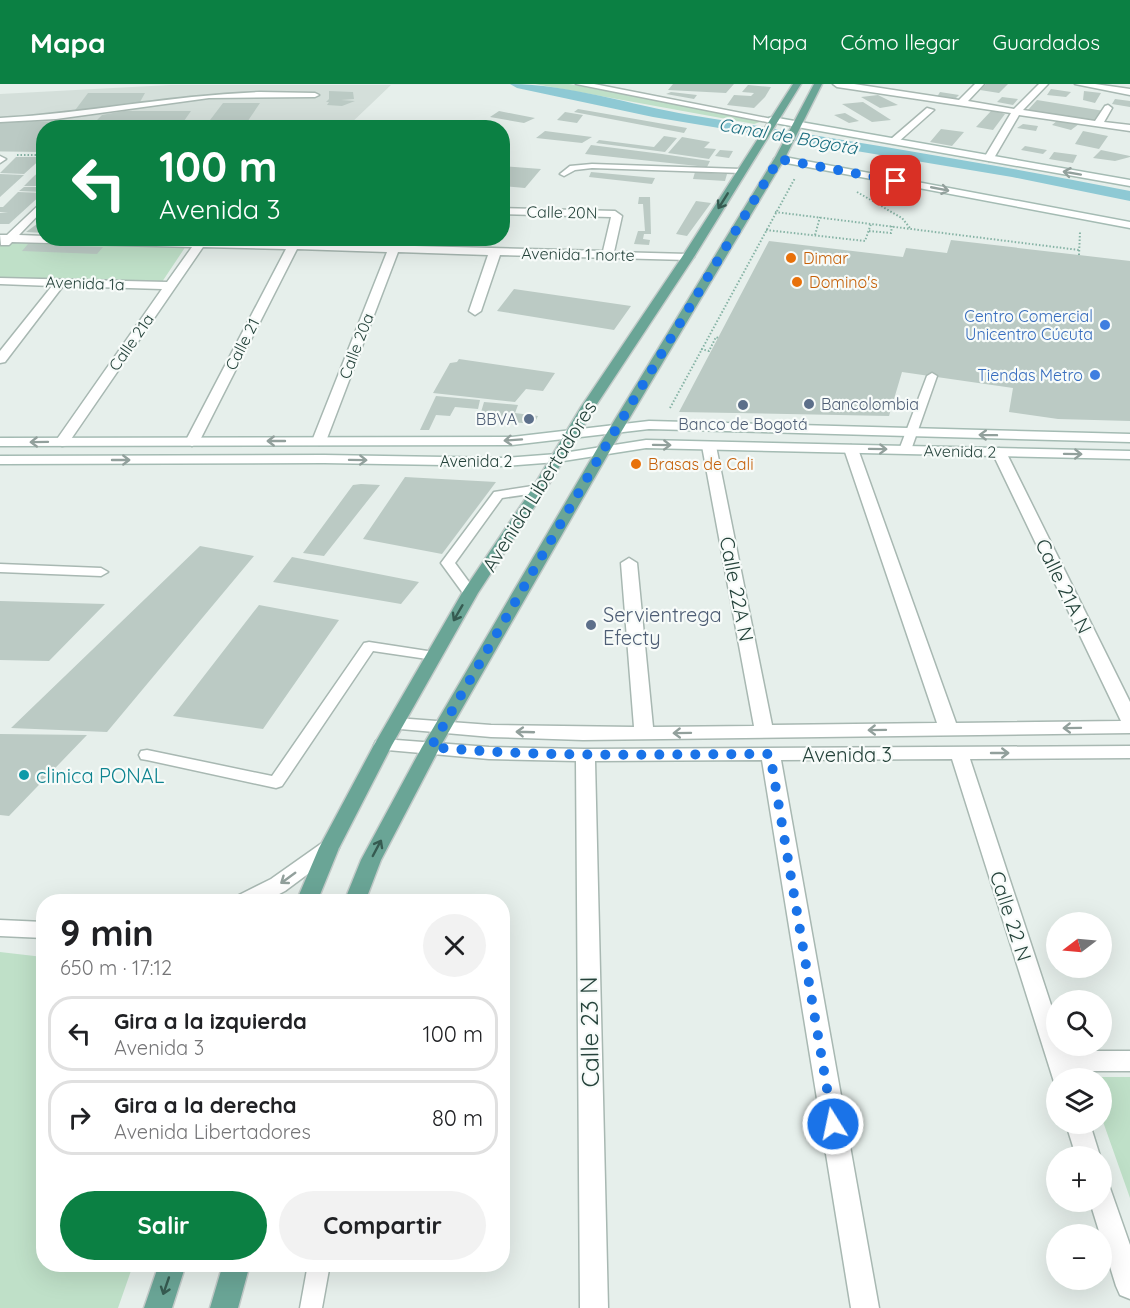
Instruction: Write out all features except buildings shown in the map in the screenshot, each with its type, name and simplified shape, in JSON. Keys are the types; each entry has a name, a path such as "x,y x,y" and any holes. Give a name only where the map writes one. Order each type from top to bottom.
{"main road":[{"name":"Avenida Libertadores","path":"309,894 329,848 383,746 470,593 539,489 571,433 688,257 797,84"},
{"name":"Avenida Libertadores","path":"357,894 370,860 431,747 604,449 780,158 818,84"},
{"path":"158,1308 170,1272"},
{"path":"224,1308 235,1272"}],"street":[{"path":"580,84 771,122 894,141 1130,183"},
{"path":"837,84 1130,128"},
{"path":"892,91 899,84"},
{"path":"962,102 980,84"},
{"path":"989,158 1017,111 1044,84"},
{"path":"1079,84 1130,92"},
{"path":"1098,124 1107,108"},
{"path":"894,141 930,110"},
{"path":"780,158 1130,225"},
{"path":"0,249 5,238 36,210"},
{"name":"Calle 20N","path":"510,211 615,214 617,216 608,254"},
{"name":"Avenida 1 norte","path":"5,238 36,239"},
{"name":"Calle 21a","path":"62,442 198,246"},
{"name":"Calle 21","path":"192,442 292,246"},
{"name":"Avenida 1 norte","path":"344,246 393,250 688,257"},
{"name":"Calle 20a","path":"318,441 393,250"},
{"path":"475,311 495,252"},
{"name":"Avenida 1a","path":"0,281 170,286"},
{"path":"0,359 60,282"},
{"name":"Avenida 2","path":"0,442 512,441 662,425 1130,438"},
{"name":"Avenida 2","path":"0,460 324,459 506,462 557,458 646,444 1130,455"},
{"name":"Calle 22A N","path":"709,446 764,731"},
{"path":"851,449 949,730"},
{"name":"Calle 21A N","path":"999,452 1130,721"},
{"path":"629,563 644,733"},
{"name":"Avenida 3","path":"396,724 491,731 644,733 1130,727"},
{"name":"Avenida 3","path":"383,746 431,747 489,753 585,755 1130,752"},
{"name":"Calle 22 N","path":"959,753 1060,1068"},
{"path":"770,754 865,1308"},
{"name":"Calle 23 N","path":"585,755 594,1308"},
{"path":"260,894 278,885 329,848"},
{"path":"0,928 36,930"},
{"path":"1075,1068 1130,1060"},
{"path":"1106,1212 1130,1286"}],"lane":[{"path":"0,120 56,117 209,96 315,95"},
{"path":"564,174 573,168 592,166 741,171"},
{"path":"905,450 932,376"},
{"path":"470,593 448,563 498,495 539,489"},
{"path":"0,568 101,572"},
{"path":"147,755 276,783 369,646 434,656"},
{"path":"311,1308 318,1272"}],"path":[{"path":"16,155 36,155"},
{"path":"662,425 798,172"},
{"path":"855,190 902,218 910,228"},
{"path":"775,212 870,227 891,233 892,228"},
{"path":"815,235 820,218"},
{"path":"766,230 865,241 870,227"},
{"path":"870,227 910,228 1079,250"},
{"path":"1079,255 1080,232"},
{"path":"701,350 709,351 717,337 709,336"}],"shaded area":[{"path":"170,85 391,85 354,120 36,120 36,152 0,152 0,94"}],"green space":[{"path":"535,84 569,84 763,121 754,124"},
{"path":"0,241 36,242 36,246 186,246 162,282 0,278"},
{"path":"0,952 36,956 36,1272 131,1272 118,1308 0,1308"},
{"path":"1112,1077 1130,1077 1130,1198 1107,1134 1112,1134"}],"waterway":[{"name":"Canal de Bogotá","path":"517,84 653,113 1012,172 1130,196"}],"place":[{"name":"Dimar","path":"791,258"},
{"name":"Domino's","path":"797,282"},
{"name":"Centro Comercial Unicentro Cúcuta","path":"1105,325"},
{"name":"Tiendas Metro","path":"1095,375"},
{"name":"Bancolombia","path":"809,404"},
{"name":"Banco de Bogotá","path":"743,405"},
{"name":"BBVA","path":"529,419"},
{"name":"Brasas de Cali","path":"636,464"},
{"name":"Servientrega Efecty","path":"591,625"},
{"name":"clinica PONAL","path":"24,775"}],"route":[{"path":"833,1124 770,754 585,755 489,753 431,747 604,449 779,159 896,181"}]}
